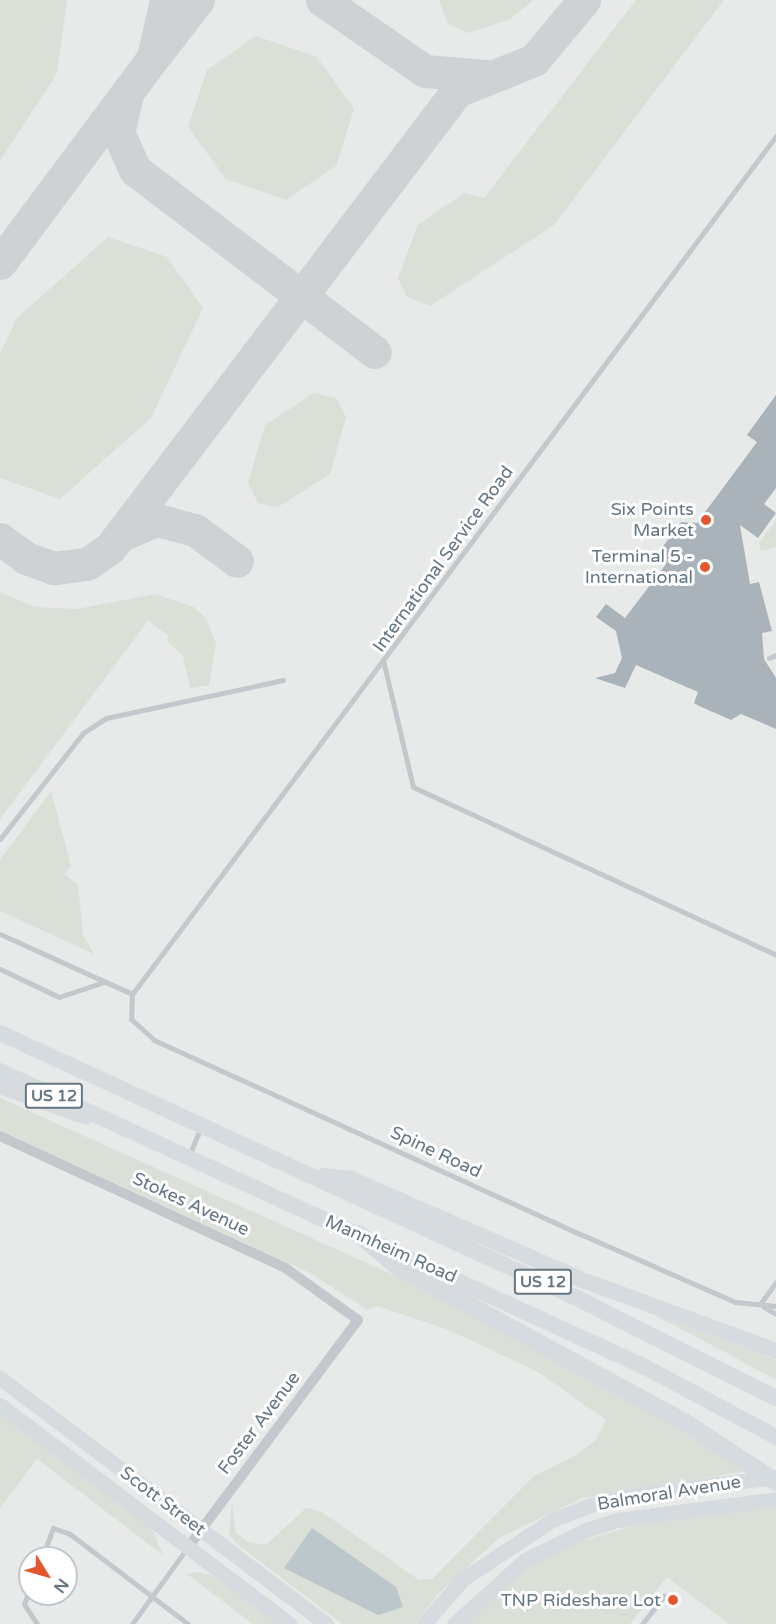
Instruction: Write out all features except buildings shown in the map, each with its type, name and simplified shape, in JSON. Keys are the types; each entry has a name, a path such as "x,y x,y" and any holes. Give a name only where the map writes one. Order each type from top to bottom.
{"highway":[{"path":"359,1234 397,1266 683,1421 776,1482"}],"main road":[{"name":"Mannheim Road","path":"0,1033 591,1305 776,1398"},
{"name":"Mannheim Road","path":"0,1071 645,1367 776,1437"},
{"path":"0,1086 64,1113 108,1121"},
{"path":"306,1173 351,1179 585,1281 776,1351"}],"street":[{"name":"Stokes Avenue","path":"0,1136 275,1262 358,1320"},
{"name":"Foster Avenue","path":"188,1547 358,1320"},
{"name":"Scott Street","path":"0,1378 327,1624"},
{"name":"Scott Street","path":"0,1405 290,1624"},
{"name":"Balmoral Avenue","path":"424,1624 480,1566 552,1520 596,1503 776,1477"},
{"name":"Balmoral Avenue","path":"454,1624 525,1560 586,1530 617,1520 773,1500"}],"lane":[{"name":"International Service Road","path":"776,136 383,660 413,786 776,955"},
{"path":"769,657 776,656"},
{"path":"0,934 132,994 383,660"},
{"path":"0,839 83,733 106,718 284,680"},
{"path":"0,969 59,997 104,982"},
{"name":"Spine Road","path":"132,994 131,1019 154,1040 735,1302 776,1306"},
{"path":"188,1158 202,1124"},
{"path":"776,1282 760,1304 776,1314"},
{"path":"46,1546 53,1528 153,1596 188,1624"},
{"path":"132,1624 188,1547"},
{"path":"642,1624 664,1596"},
{"path":"25,1606 37,1624"}],"shaded area":[{"path":"0,0 776,0 776,1624 0,1624"},
{"path":"0,0 67,0 57,73 0,161"},
{"path":"439,0 533,0 510,19 469,33 448,24"},
{"path":"636,0 724,0 554,225 430,306 407,297 398,278 418,225 464,193 484,198"},
{"path":"256,36 317,57 354,109 336,166 286,200 226,179 188,127 207,70"},
{"path":"108,237 167,257 203,308 151,418 60,499 0,478 0,353 17,318"},
{"path":"314,393 336,398 346,417 330,474 278,507 258,503 248,483 265,425"},
{"path":"776,520 776,547 761,551 759,543"},
{"path":"0,592 35,607 77,609 155,594 194,607 206,618 216,644 209,685 190,688 183,656 167,641 169,636 148,621 0,819"},
{"path":"51,791 71,866 64,874 78,885 83,935 94,954 0,911 0,860"},
{"path":"0,1098 411,1283 652,1413 747,1471 582,1498 499,1538 439,1593 415,1624 342,1624 237,1544 229,1534 232,1502 236,1533 248,1542 266,1545 306,1508 322,1512 419,1580 432,1579 534,1476 578,1454 596,1440 606,1420 538,1372 449,1330 377,1306 368,1310 310,1273 0,1130"},
{"path":"654,1315 776,1360 776,1380 725,1352"},
{"path":"0,1414 152,1529 163,1555 37,1459 0,1508"},
{"path":"776,1506 776,1624 729,1624 667,1577 630,1624 464,1624 533,1563 579,1542 628,1527"},
{"path":"312,1528 396,1587 403,1607 378,1615 284,1568"},
{"path":"200,1572 216,1577 277,1624 253,1624 187,1574"}],"taxiway":[{"path":"0,263 153,58 166,0"},
{"path":"157,53 198,0"},
{"path":"322,0 425,71 486,76"},
{"path":"0,539 26,558 54,568 87,564 110,548 457,91 534,60 584,0"},
{"path":"127,94 118,132 135,170 375,352"},
{"path":"121,535 157,520 195,530 237,561"}],"place":[{"name":"Six Points Market","path":"706,520"},
{"name":"Terminal 5 - International","path":"705,567"},
{"name":"TNP Rideshare Lot","path":"673,1600"}]}
